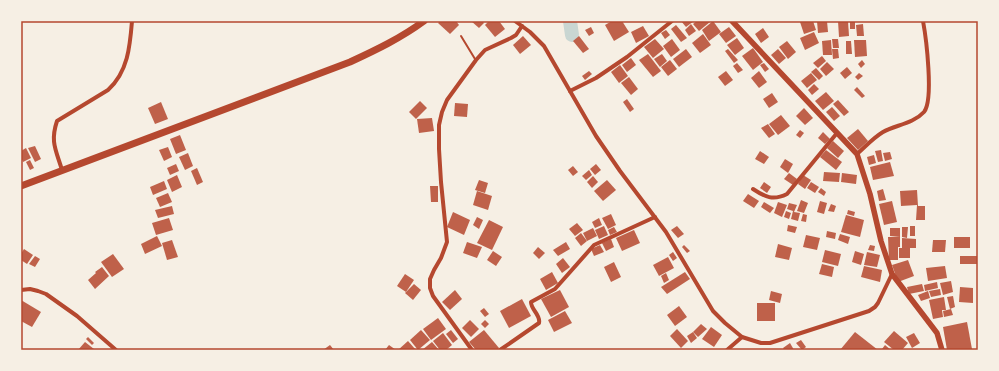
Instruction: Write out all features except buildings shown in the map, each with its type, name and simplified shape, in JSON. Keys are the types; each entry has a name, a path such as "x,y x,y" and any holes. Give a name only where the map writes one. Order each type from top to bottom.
{"highway":[{"path":"21,186 350,62 382,47 424,21"}],"street":[{"path":"62,170 53,142 53,134 57,121 108,90 113,85 122,71 130,50 132,21"},
{"path":"515,21 538,39 544,46 600,142 666,232 713,311 742,337 761,343 770,343 869,311 878,303 892,274"},
{"path":"570,91 596,78 627,57 672,21"},
{"path":"732,21 857,154 870,194 881,241 892,274 937,333 942,350"},
{"path":"857,154 882,132 913,119 925,110 928,98 928,60 923,21"},
{"path":"472,350 433,296 430,288 430,279 442,258 447,242 440,182 439,125 442,112 448,100 476,60 485,50 516,35 522,26"},
{"path":"753,189 769,198 777,198 787,194 837,133"},
{"path":"500,350 539,323 539,319 531,307 531,302 555,289 594,244 655,217"},
{"path":"21,290 34,290 46,294 77,316 116,350"},
{"path":"727,350 742,337"}],"lane":[{"path":"461,36 476,60"}],"waterway":[{"path":"570,21 572,35"}]}
